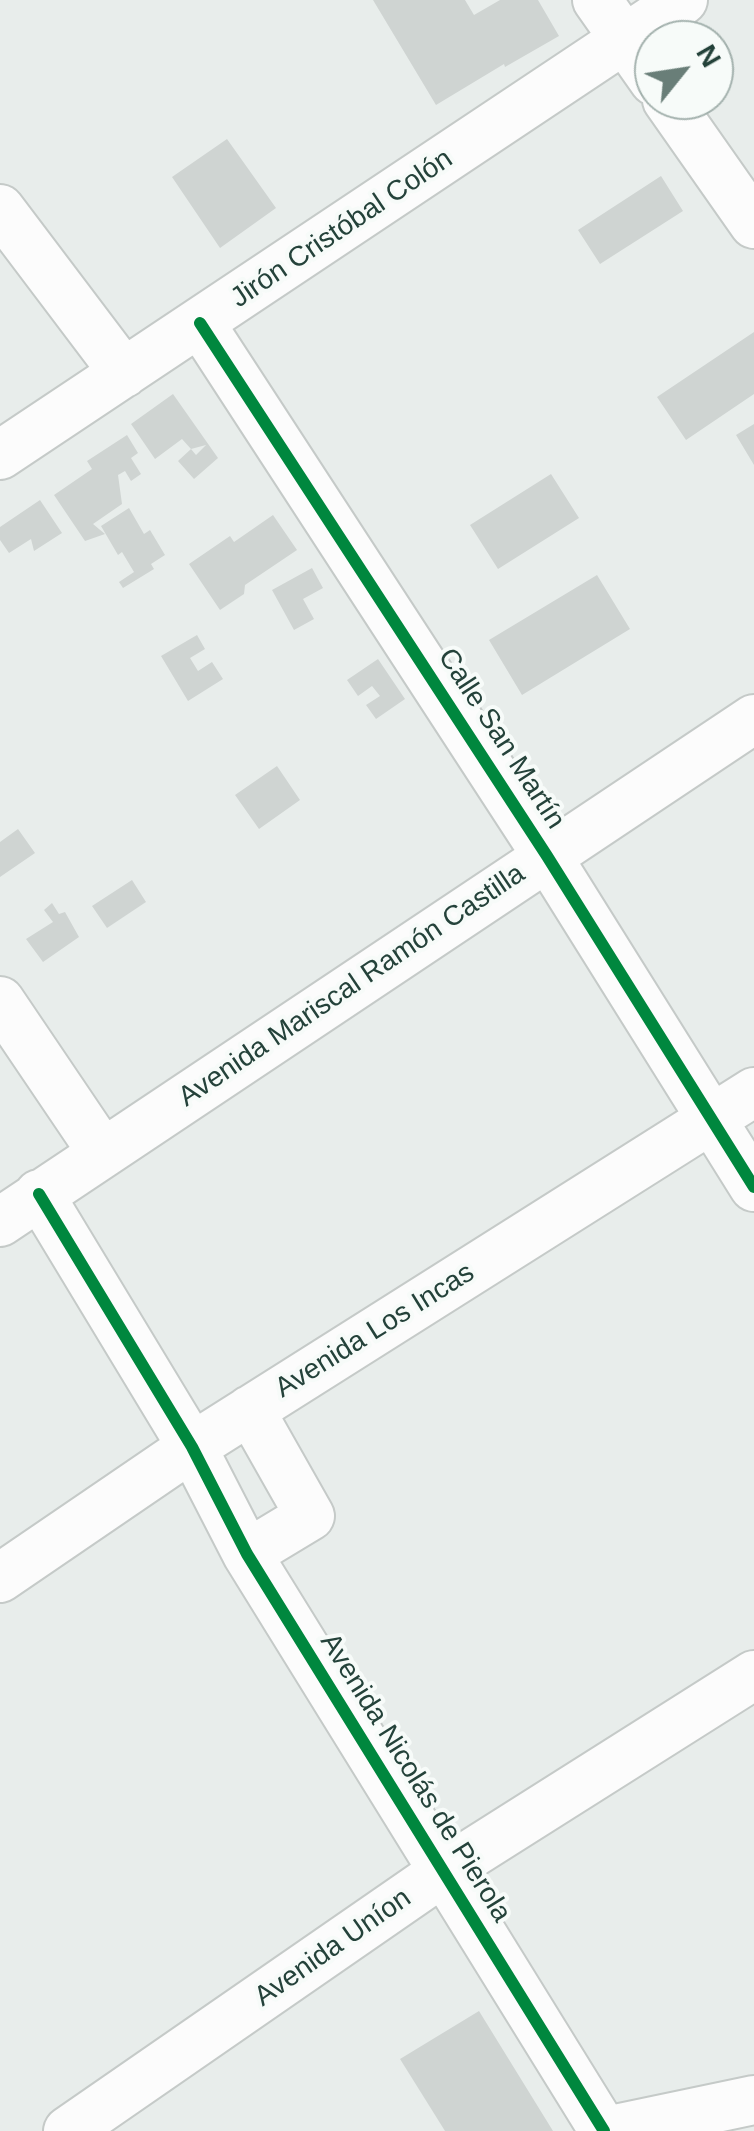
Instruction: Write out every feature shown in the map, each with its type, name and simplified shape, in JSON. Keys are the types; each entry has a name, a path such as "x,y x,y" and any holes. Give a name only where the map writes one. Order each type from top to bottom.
{"street":[{"path":"598,0 634,52"},
{"name":"Jirón Cristóbal Colón","path":"0,455 683,0"},
{"path":"682,120 754,224"},
{"path":"0,209 124,373"},
{"name":"Calle San Martín","path":"200,323 547,856 754,1187"},
{"name":"Avenida Mariscal Ramón Castilla","path":"0,1222 754,719"},
{"path":"0,1001 102,1152"},
{"name":"Avenida Los Incas","path":"0,1578 192,1447 754,1092"},
{"name":"Avenida Nicolás de Pierola","path":"39,1194 192,1447 247,1554 605,2131"},
{"path":"247,1554 310,1516 250,1410"},
{"name":"Avenida Uníon","path":"68,2131 444,1871 754,1675"},
{"path":"605,2131 754,2100"}],"building":[{"path":"373,0 465,0 474,15 500,0 538,0 559,36 436,105"},
{"path":"227,139 276,208 220,248 172,177"},
{"path":"661,176 683,211 600,264 578,230"},
{"path":"754,332 754,394 686,440 657,397"},
{"path":"173,394 218,458 194,479 178,461 191,449 182,439 155,459 131,424"},
{"path":"754,424 754,465 736,435"},
{"path":"127,435 138,453 131,458 141,474 131,481 125,471 118,475 122,504 93,524 105,534 85,541 54,495 92,469 87,461"},
{"path":"551,474 579,518 498,569 470,525"},
{"path":"40,500 62,533 34,551 31,539 9,553 0,540 0,527"},
{"path":"129,508 144,534 150,530 165,555 151,564 154,569 123,588 119,582 134,572 122,552 118,555 101,526"},
{"path":"273,515 297,550 245,585 244,594 220,610 189,564 230,536 234,542"},
{"path":"312,568 323,588 303,599 314,619 294,630 272,590"},
{"path":"597,575 630,629 522,695 489,640"},
{"path":"197,635 205,649 190,658 198,671 212,662 223,679 188,701 161,656"},
{"path":"378,659 405,699 376,719 366,705 380,696 372,686 358,696 347,680"},
{"path":"277,766 300,800 259,829 235,795"},
{"path":"18,829 35,853 0,877 0,842"},
{"path":"132,880 146,902 107,928 92,906"},
{"path":"52,903 59,914 65,912 79,937 43,962 26,939 53,922 44,910"},
{"path":"479,2011 553,2131 445,2131 400,2059"}],"cycle path":[{"path":"200,323 547,856 754,1187"},
{"path":"39,1194 192,1447 247,1554 604,2131"}]}
